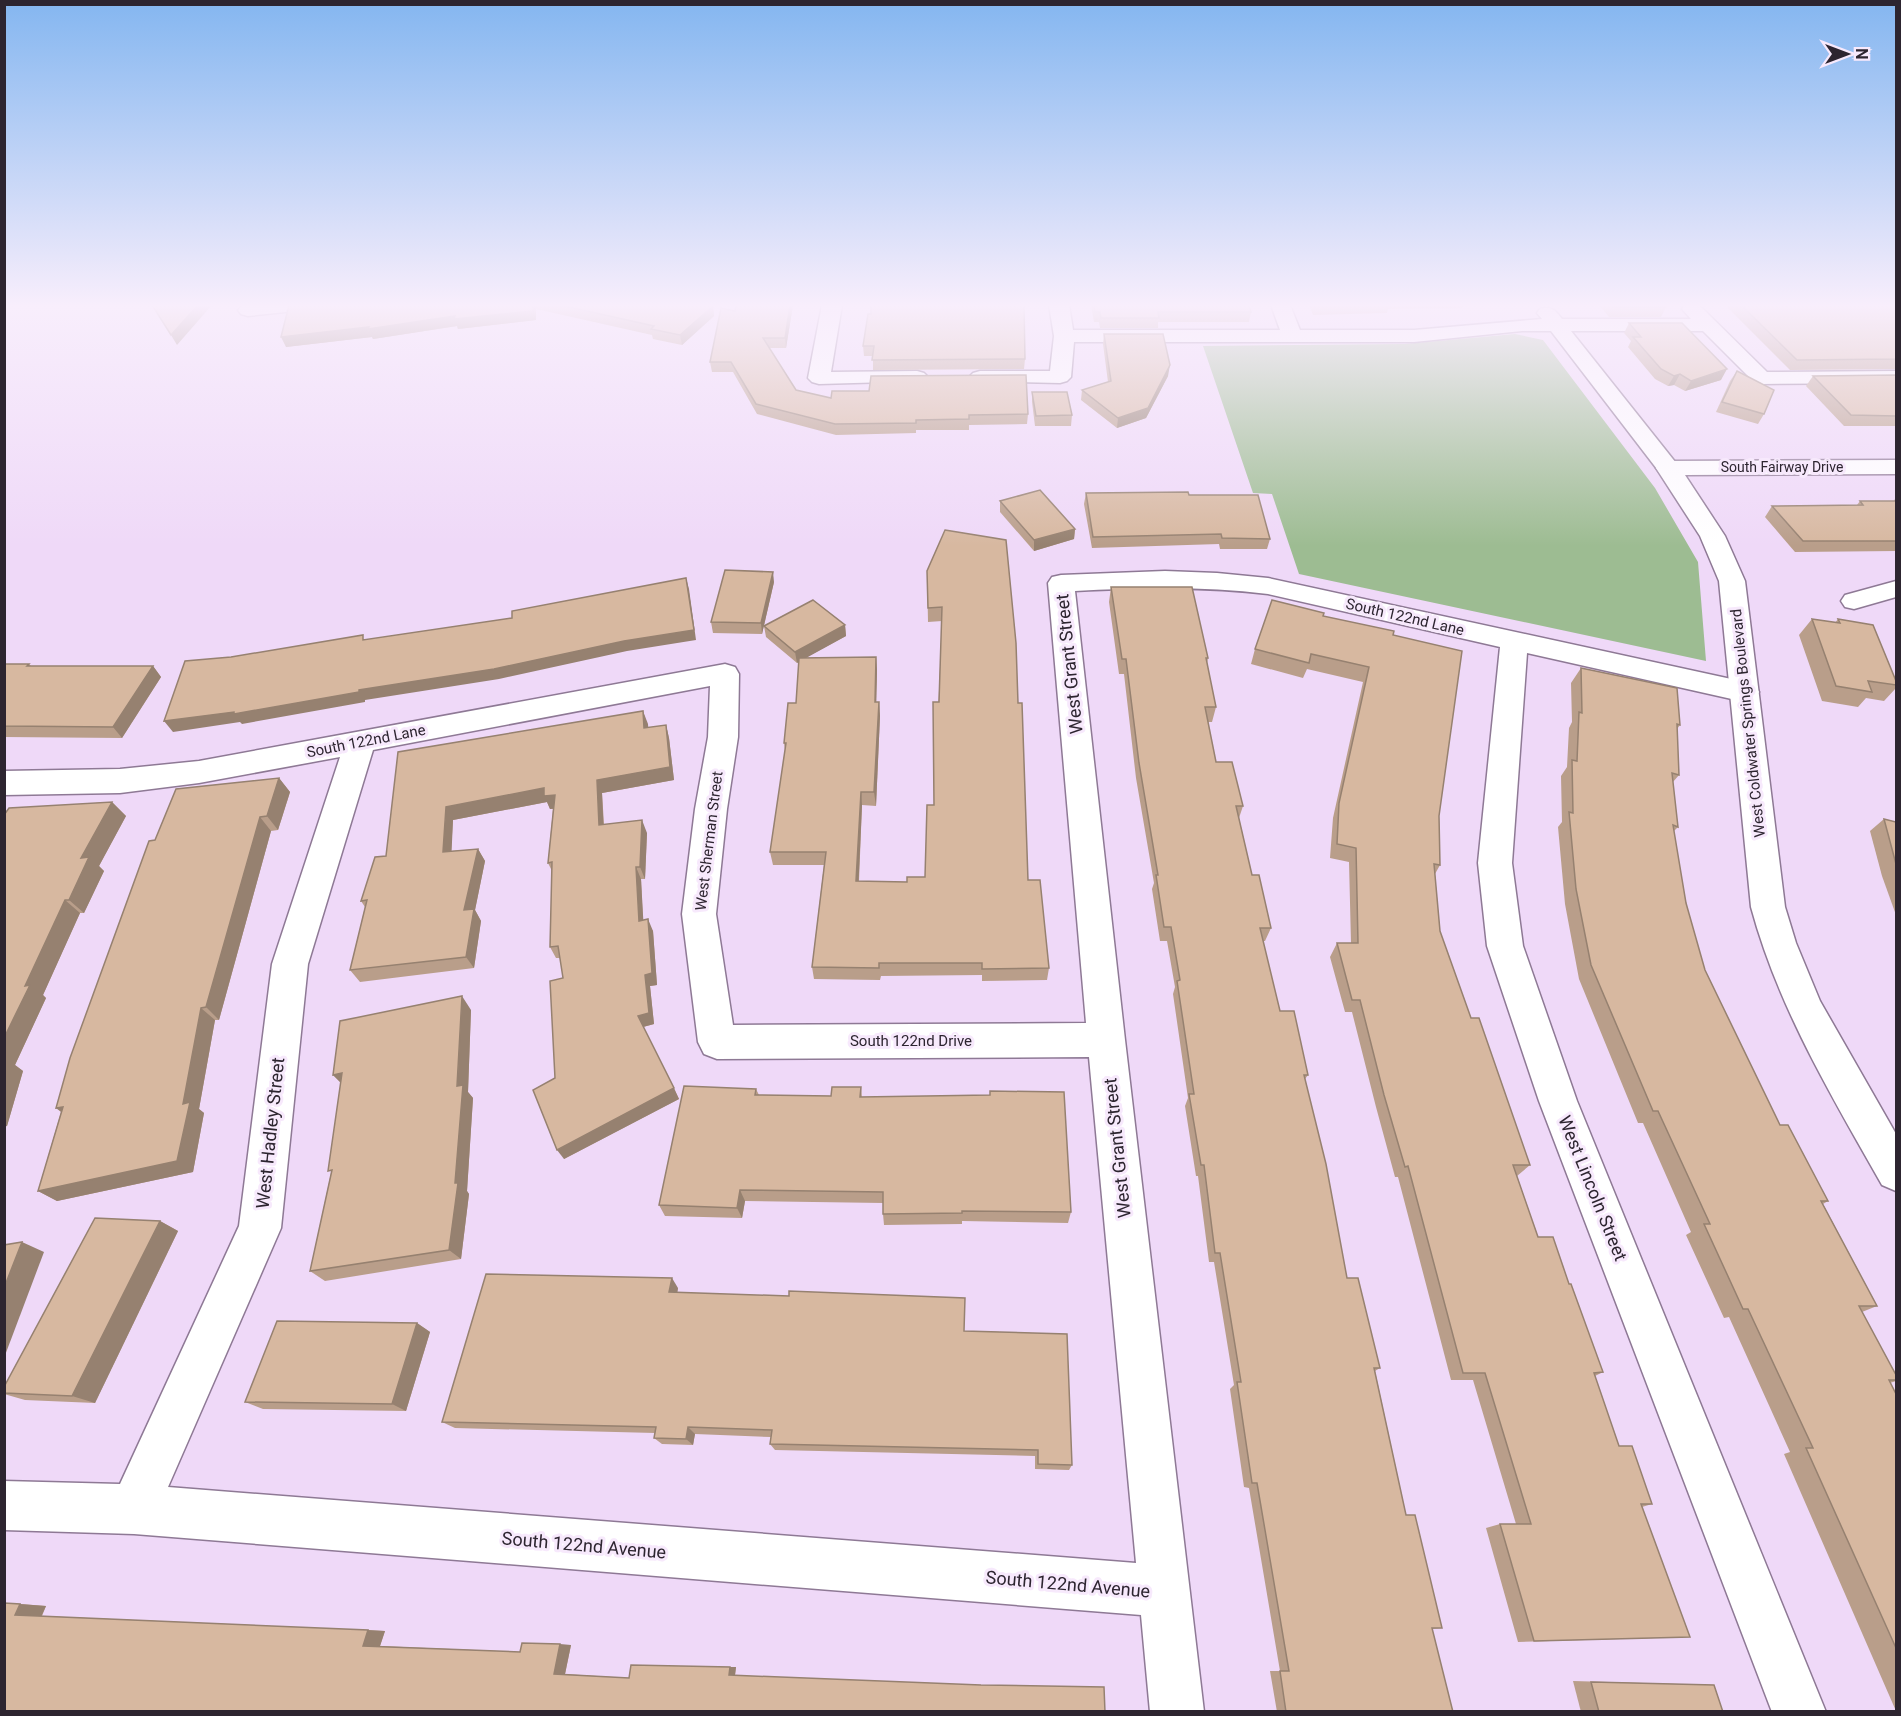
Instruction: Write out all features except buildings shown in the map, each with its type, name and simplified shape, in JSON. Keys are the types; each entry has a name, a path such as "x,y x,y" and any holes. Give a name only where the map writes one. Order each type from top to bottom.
{"street":[{"name":"West Coldwater Springs Boulevard","path":"1604,385 1702,515 1726,564 1732,581 1768,907 1777,944 1803,1009 1896,1171"},
{"name":"South Fairway Drive","path":"1668,468 1896,467"},
{"name":"South 122nd Lane","path":"1061,583 1142,580 1232,581 1268,586 1745,692"},
{"name":"West Grant Street","path":"1061,583 1106,1040 1177,1712"},
{"path":"1854,601 1896,589"},
{"name":"West Lincoln Street","path":"1514,642 1495,863 1505,946 1558,1101 1799,1712"},
{"name":"South 122nd Lane","path":"4,783 120,781 199,772 725,674"},
{"name":"West Sherman Street","path":"717,1042 699,915 711,809 723,737 725,674"},
{"name":"West Hadley Street","path":"134,1509 260,1228 290,964 360,743"},
{"name":"South 122nd Drive","path":"717,1042 1106,1040"},
{"name":"South 122nd Avenue","path":"4,1505 134,1509 1163,1592"}],"green space":[{"path":"1216,385 1577,385 1655,488 1698,562 1706,661 1299,574 1272,494 1253,493"}]}
